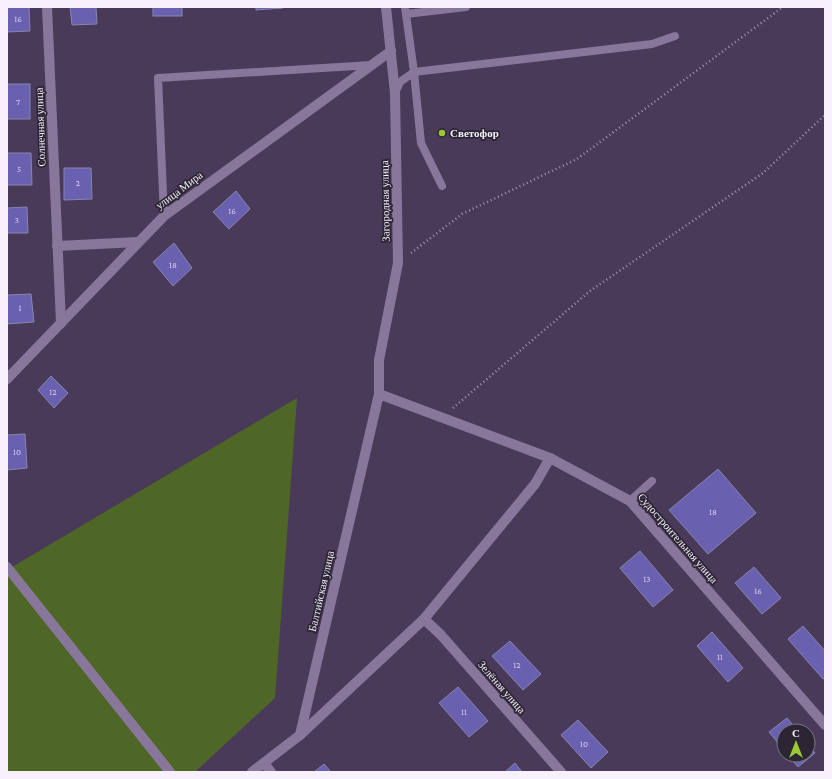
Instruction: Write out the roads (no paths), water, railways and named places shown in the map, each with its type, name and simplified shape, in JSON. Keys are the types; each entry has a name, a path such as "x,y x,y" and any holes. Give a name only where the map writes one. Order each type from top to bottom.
{"street":[{"name":"Солнечная улица","path":"47,7 61,324"},
{"name":"Загородная улица","path":"379,394 378,360 398,263 395,93 392,51 386,7"},
{"name":"улица Мира","path":"7,379 164,216 392,51"},
{"path":"57,246 138,242"},
{"name":"Судостроительная улица","path":"379,394 550,458 630,501 825,725"},
{"name":"Балтийская улица","path":"300,735 379,394"},
{"path":"252,772 300,735 424,619 535,484 550,458"},
{"path":"7,567 170,772"},
{"name":"Зелёная улица","path":"424,619 441,635 561,772"},
{"path":"264,763 271,772"}],"lane":[{"path":"442,186 421,143 414,72 405,11 466,7"},
{"path":"395,93 400,82 414,72 652,44 675,36"},
{"path":"164,216 158,78 371,65"},
{"path":"630,501 652,481"}],"place":[{"name":"Светофор","path":"442,133"}]}
